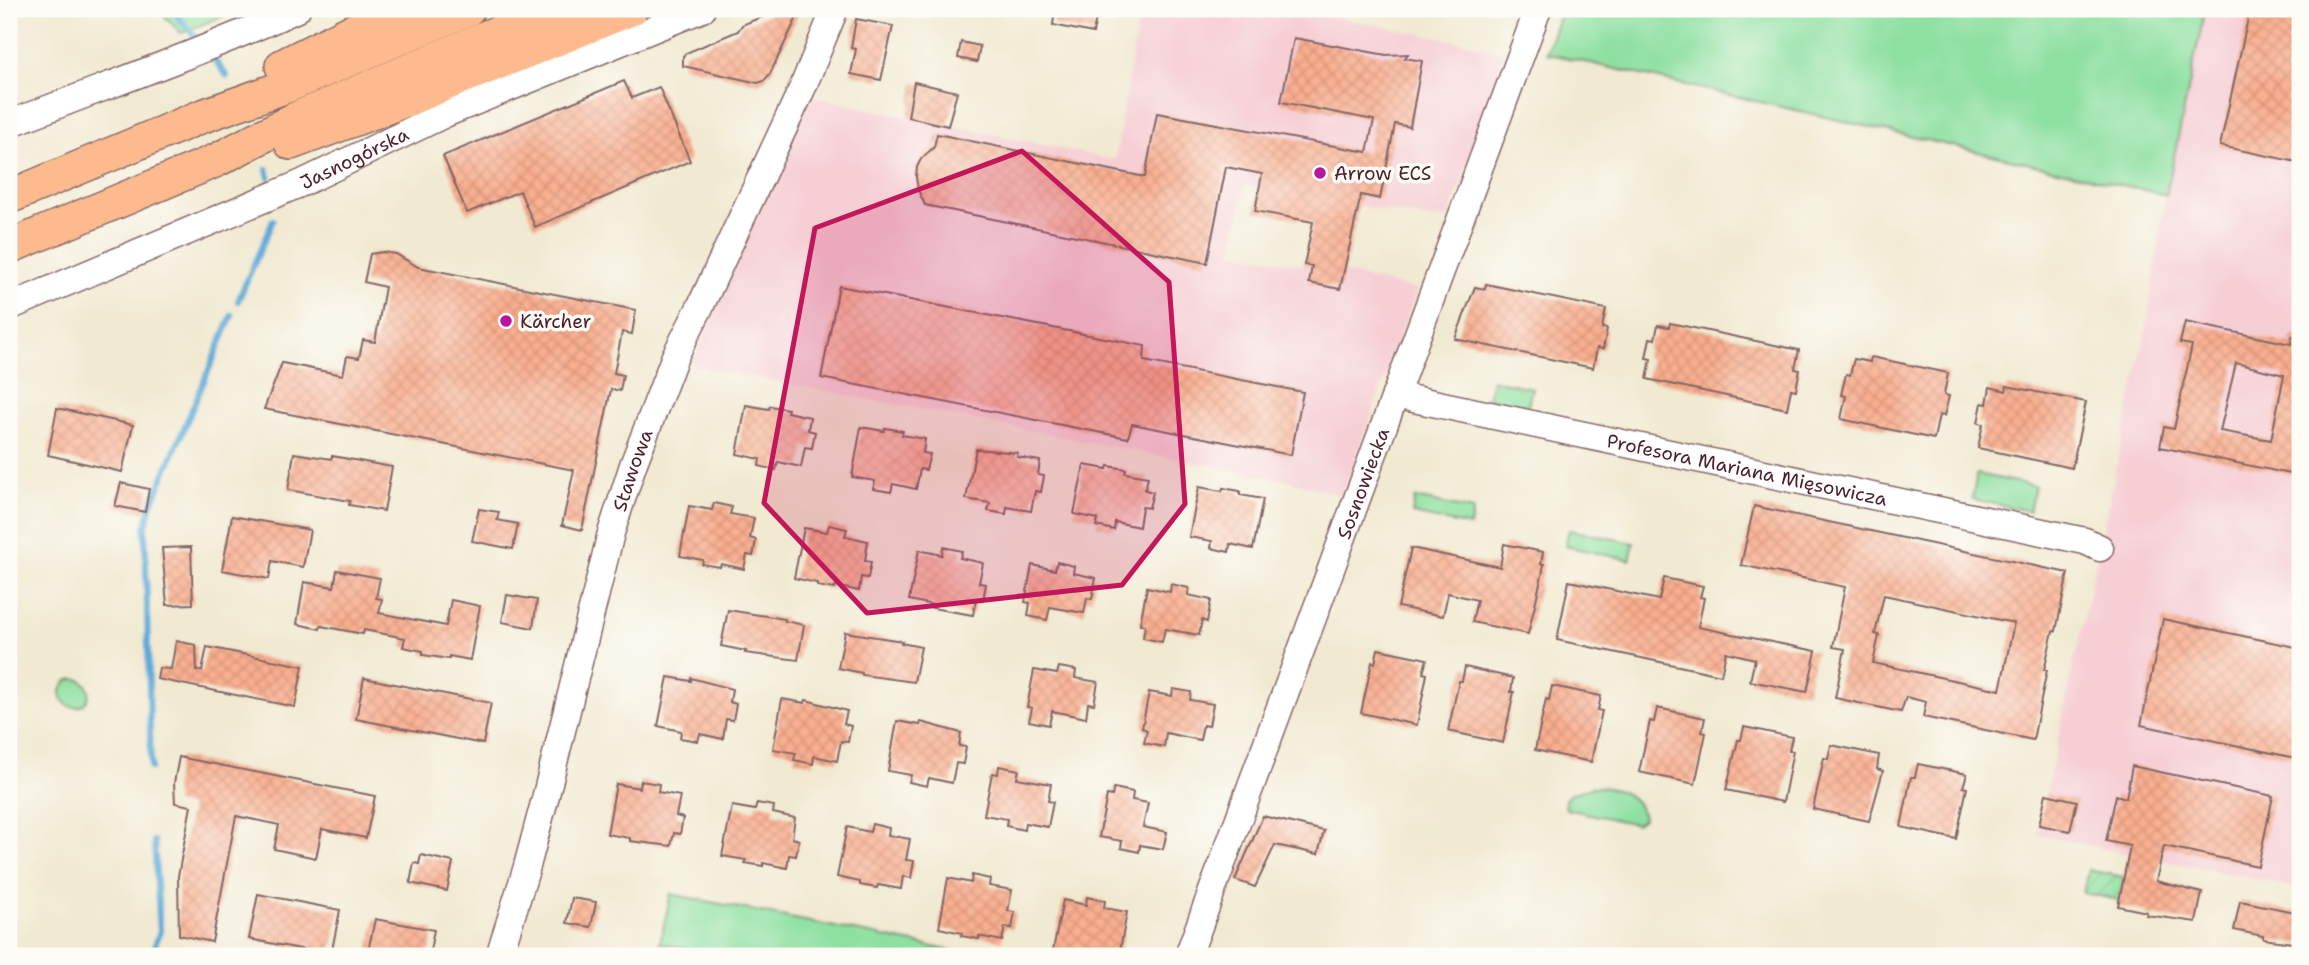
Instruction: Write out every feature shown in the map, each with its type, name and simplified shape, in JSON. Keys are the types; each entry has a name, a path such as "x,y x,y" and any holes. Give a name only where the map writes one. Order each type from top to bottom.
{"main road":[{"path":"200,117 254,80 396,9"},
{"path":"9,197 200,117 287,86 468,9"},
{"path":"9,247 217,160 293,120 552,9"},
{"path":"217,160 299,141 631,9"}],"street":[{"path":"9,124 225,41 297,9"},
{"name":"Jasnogórska","path":"9,307 302,183 444,114 702,9"},
{"name":"Stawowa","path":"499,956 545,799 611,533 633,465 675,356 802,89 835,9"},
{"name":"Sosnowiecka","path":"1188,956 1538,9"},
{"name":"Profesora Mariana Mięsowicza","path":"1395,395 2085,541 2100,548"}],"highlighted area":[{"path":"1022,151 1169,282 1185,504 1122,585 867,613 764,503 815,228"}],"shaded area":[{"path":"1140,9 1291,9 1475,44 1504,54 1449,217 1432,219 1245,185 1232,253 1312,266 1309,283 1339,289 1342,272 1417,290 1342,496 1295,482 692,365 808,96 1115,160"},
{"path":"2205,9 2300,9 2300,888 2037,835 2146,330 2166,195"}],"green space":[{"path":"158,9 276,9 239,26 233,12 181,33"},
{"path":"1562,9 2205,9 2166,195 1546,53"},
{"path":"1492,380 1532,388 1528,406 1488,398"},
{"path":"1977,474 2035,486 2029,511 1972,499"},
{"path":"1415,498 1473,510 1470,526 1412,514"},
{"path":"1569,530 1634,543 1630,560 1565,546"},
{"path":"75,679 85,683 89,693 85,703 75,707 65,703 61,693 65,683"},
{"path":"1592,787 1625,793 1637,803 1643,819 1636,824 1566,809 1565,800 1570,794"},
{"path":"2088,870 2124,877 2119,900 2083,893"},
{"path":"671,894 978,956 724,956 660,943"}],"building":[{"path":"781,9 801,9 770,74 764,81 758,83 683,66 683,56 686,53"},
{"path":"1055,9 1097,13 1093,33 1053,25"},
{"path":"2250,9 2300,9 2300,158 2297,162 2220,146"},
{"path":"856,19 893,26 881,80 851,74 856,49 851,48"},
{"path":"1294,38 1386,55 1408,54 1405,58 1422,61 1410,127 1395,124 1380,199 1361,195 1340,289 1309,283 1312,266 1304,265 1313,222 1255,211 1262,174 1226,167 1207,263 925,205 918,190 917,167 921,159 934,147 937,134 1145,177 1157,113 1367,152 1374,120 1281,102"},
{"path":"961,42 980,46 977,62 958,58"},
{"path":"624,81 632,98 659,87 690,161 535,227 520,191 467,213 443,156"},
{"path":"914,82 957,92 948,126 908,117"},
{"path":"370,254 396,254 418,267 636,310 632,334 622,332 614,373 623,375 620,391 611,389 582,530 562,525 574,470 264,409 282,363 343,375 347,356 359,358 363,340 375,342 385,287 364,282"},
{"path":"1486,284 1606,309 1602,328 1607,329 1603,349 1597,348 1593,368 1455,339 1475,287 1485,289"},
{"path":"839,286 1145,346 1144,361 1303,392 1291,455 1132,424 1128,438 821,378"},
{"path":"2185,322 2291,344 2292,336 2300,337 2300,476 2160,447 2164,427 2174,429 2192,345 2180,343","holes":["2236,363 2284,375 2271,440 2220,431"]},
{"path":"1670,323 1799,350 1795,369 1800,370 1796,390 1791,389 1787,409 1647,379 1651,359 1646,358 1650,338 1655,339 1658,325 1669,327"},
{"path":"1871,357 1948,373 1944,395 1949,396 1944,416 1939,415 1934,439 1841,419 1846,396 1841,395 1846,374 1850,375 1854,359 1870,362"},
{"path":"2007,386 2086,402 2072,468 1978,448 1983,424 1978,423 1982,403 1987,404 1990,387 2006,391"},
{"path":"746,405 788,409 787,412 810,417 808,430 815,432 812,448 805,447 801,467 778,462 776,470 759,466 760,459 737,454"},
{"path":"57,408 133,425 122,472 48,455"},
{"path":"861,427 903,431 902,435 925,439 923,453 930,454 926,470 920,469 916,489 893,484 891,492 873,489 875,481 852,477"},
{"path":"976,449 1018,453 1017,457 1040,461 1038,475 1044,476 1041,492 1035,491 1031,511 1007,507 1006,514 988,511 990,503 966,499"},
{"path":"294,453 331,459 332,456 392,467 384,511 349,505 350,501 288,490"},
{"path":"1084,465 1126,469 1125,473 1148,477 1145,490 1153,492 1149,508 1142,507 1139,527 1115,522 1114,530 1096,526 1098,519 1074,514"},
{"path":"121,483 149,489 145,512 115,506"},
{"path":"1199,487 1240,491 1240,495 1263,499 1253,549 1230,544 1229,552 1211,548 1212,541 1189,537"},
{"path":"714,503 732,507 730,514 754,518 750,538 756,540 753,556 747,555 744,569 721,564 720,567 702,564 703,560 680,556 689,506 712,510"},
{"path":"1754,506 2068,573 2056,631 2053,631 2044,670 2047,670 2033,740 1923,717 1926,702 1906,697 1901,712 1835,698 1845,649 1833,647 1845,587 1741,565","holes":["1884,595 2014,623 2000,690 1873,663 1879,635 1875,634"]},
{"path":"479,509 499,512 497,520 518,524 513,549 472,541"},
{"path":"232,516 310,530 303,567 272,561 269,579 222,570"},
{"path":"829,525 847,529 845,536 868,541 865,561 871,562 868,578 861,577 859,591 835,586 835,589 817,586 817,583 794,578 804,528 827,532"},
{"path":"1504,544 1543,552 1542,575 1528,634 1472,622 1477,600 1448,593 1443,616 1398,607 1411,548 1500,567"},
{"path":"191,547 193,604 167,605 162,548"},
{"path":"943,547 962,551 960,558 983,563 979,583 986,584 983,600 976,599 973,615 932,608 933,605 909,600 919,550 942,555"},
{"path":"1057,562 1074,566 1073,573 1096,578 1092,599 1087,598 1084,613 1050,607 1047,620 1028,616 1030,603 1025,602 1032,565 1055,570"},
{"path":"337,570 380,578 376,598 382,599 379,613 446,626 451,600 480,606 470,660 423,655 423,651 403,647 405,638 364,630 363,634 297,624 304,582 334,587"},
{"path":"1664,578 1703,586 1700,597 1704,598 1698,627 1816,651 1807,692 1750,681 1755,659 1726,652 1721,675 1557,640 1569,581 1659,600"},
{"path":"1171,584 1189,588 1188,595 1211,600 1207,622 1202,620 1199,635 1165,629 1162,642 1143,638 1145,625 1140,624 1147,587 1170,592"},
{"path":"507,595 537,600 533,628 502,622"},
{"path":"728,610 785,619 804,625 798,660 745,653 746,651 721,646"},
{"path":"2163,619 2300,648 2300,759 2141,725"},
{"path":"845,632 902,641 901,643 921,647 914,682 862,675 838,668"},
{"path":"176,641 196,645 197,671 202,671 207,647 303,666 295,707 157,679 159,668 171,669"},
{"path":"1378,649 1427,659 1423,673 1427,674 1417,725 1361,713 1372,662 1375,663"},
{"path":"1059,667 1076,670 1075,678 1098,682 1094,704 1088,703 1086,718 1052,711 1049,725 1029,721 1032,708 1027,707 1034,670 1057,674"},
{"path":"1465,667 1513,678 1511,692 1514,692 1503,743 1448,731 1459,681 1462,681"},
{"path":"668,677 691,681 691,678 732,689 730,702 736,704 733,720 726,719 723,739 700,734 698,741 680,738 681,731 658,726"},
{"path":"364,678 491,703 483,744 356,719"},
{"path":"1552,686 1601,696 1598,710 1602,711 1591,762 1535,750 1546,699 1549,700"},
{"path":"1173,689 1191,692 1190,700 1213,704 1209,726 1203,725 1200,740 1166,733 1164,747 1144,743 1147,730 1142,728 1149,692 1172,696"},
{"path":"782,699 805,703 806,700 847,711 844,724 851,726 848,742 841,741 837,761 814,756 813,764 794,760 796,753 773,749"},
{"path":"1657,708 1705,718 1702,732 1706,733 1695,784 1639,772 1650,721 1654,722"},
{"path":"897,721 920,725 921,722 961,733 959,746 966,747 963,764 956,763 952,783 929,778 927,786 909,782 911,775 888,771"},
{"path":"1744,727 1792,737 1789,751 1793,751 1783,802 1726,790 1738,740 1741,740"},
{"path":"1831,745 1879,755 1877,769 1883,771 1869,821 1813,809 1824,758 1828,759"},
{"path":"179,757 375,796 366,838 322,829 316,858 274,849 279,825 236,816 212,942 179,935 178,876 191,806 175,803 174,783"},
{"path":"1918,764 1967,774 1963,787 1967,788 1956,839 1901,827 1911,777 1915,777"},
{"path":"999,766 1019,770 1017,778 1051,784 1048,801 1053,802 1048,827 1025,823 1024,830 1006,826 1007,819 984,815 992,773 998,774"},
{"path":"2132,766 2273,796 2258,866 2164,846 2156,881 2202,893 2196,922 2146,915 2147,912 2118,906 2130,846 2106,841 2116,795 2126,798"},
{"path":"641,781 659,784 658,792 680,796 676,816 683,818 680,834 674,833 671,846 630,841 630,838 607,834 616,784 640,788"},
{"path":"1114,788 1133,792 1132,800 1148,803 1143,827 1167,832 1163,849 1140,845 1139,852 1121,848 1122,841 1099,837 1107,795 1112,796"},
{"path":"2046,794 2077,801 2070,831 2039,825"},
{"path":"757,803 774,806 773,813 795,818 792,838 799,840 796,856 789,855 787,868 763,863 763,866 745,863 746,860 722,856 732,806 755,810"},
{"path":"1263,816 1324,831 1318,854 1275,845 1255,887 1235,880"},
{"path":"872,824 889,828 888,835 910,839 906,860 914,861 911,878 903,876 901,889 860,885 860,882 837,877 847,827 870,832"},
{"path":"421,855 453,862 447,891 410,883 414,863 419,864"},
{"path":"972,875 990,879 989,886 1012,890 1008,911 1015,912 1012,928 1005,927 1002,941 979,936 979,939 961,936 962,933 939,928 948,878 971,883"},
{"path":"258,894 340,910 331,955 249,939"},
{"path":"1087,897 1105,901 1104,908 1127,912 1119,956 1076,956 1053,950 1063,900 1086,905"},
{"path":"572,898 596,902 591,927 567,923"},
{"path":"2240,901 2300,913 2300,944 2263,939 2263,936 2234,930"},
{"path":"375,919 434,930 429,956 367,956"}],"waterway":[{"path":"171,9 199,41"},
{"path":"211,55 227,76"},
{"path":"267,169 269,177"},
{"path":"238,301 273,220"},
{"path":"151,768 145,528 151,506 232,315"},
{"path":"151,956 160,931 154,841"}],"place":[{"name":"Arrow ECS","path":"1320,173"},
{"name":"Kärcher","path":"506,321"}]}
